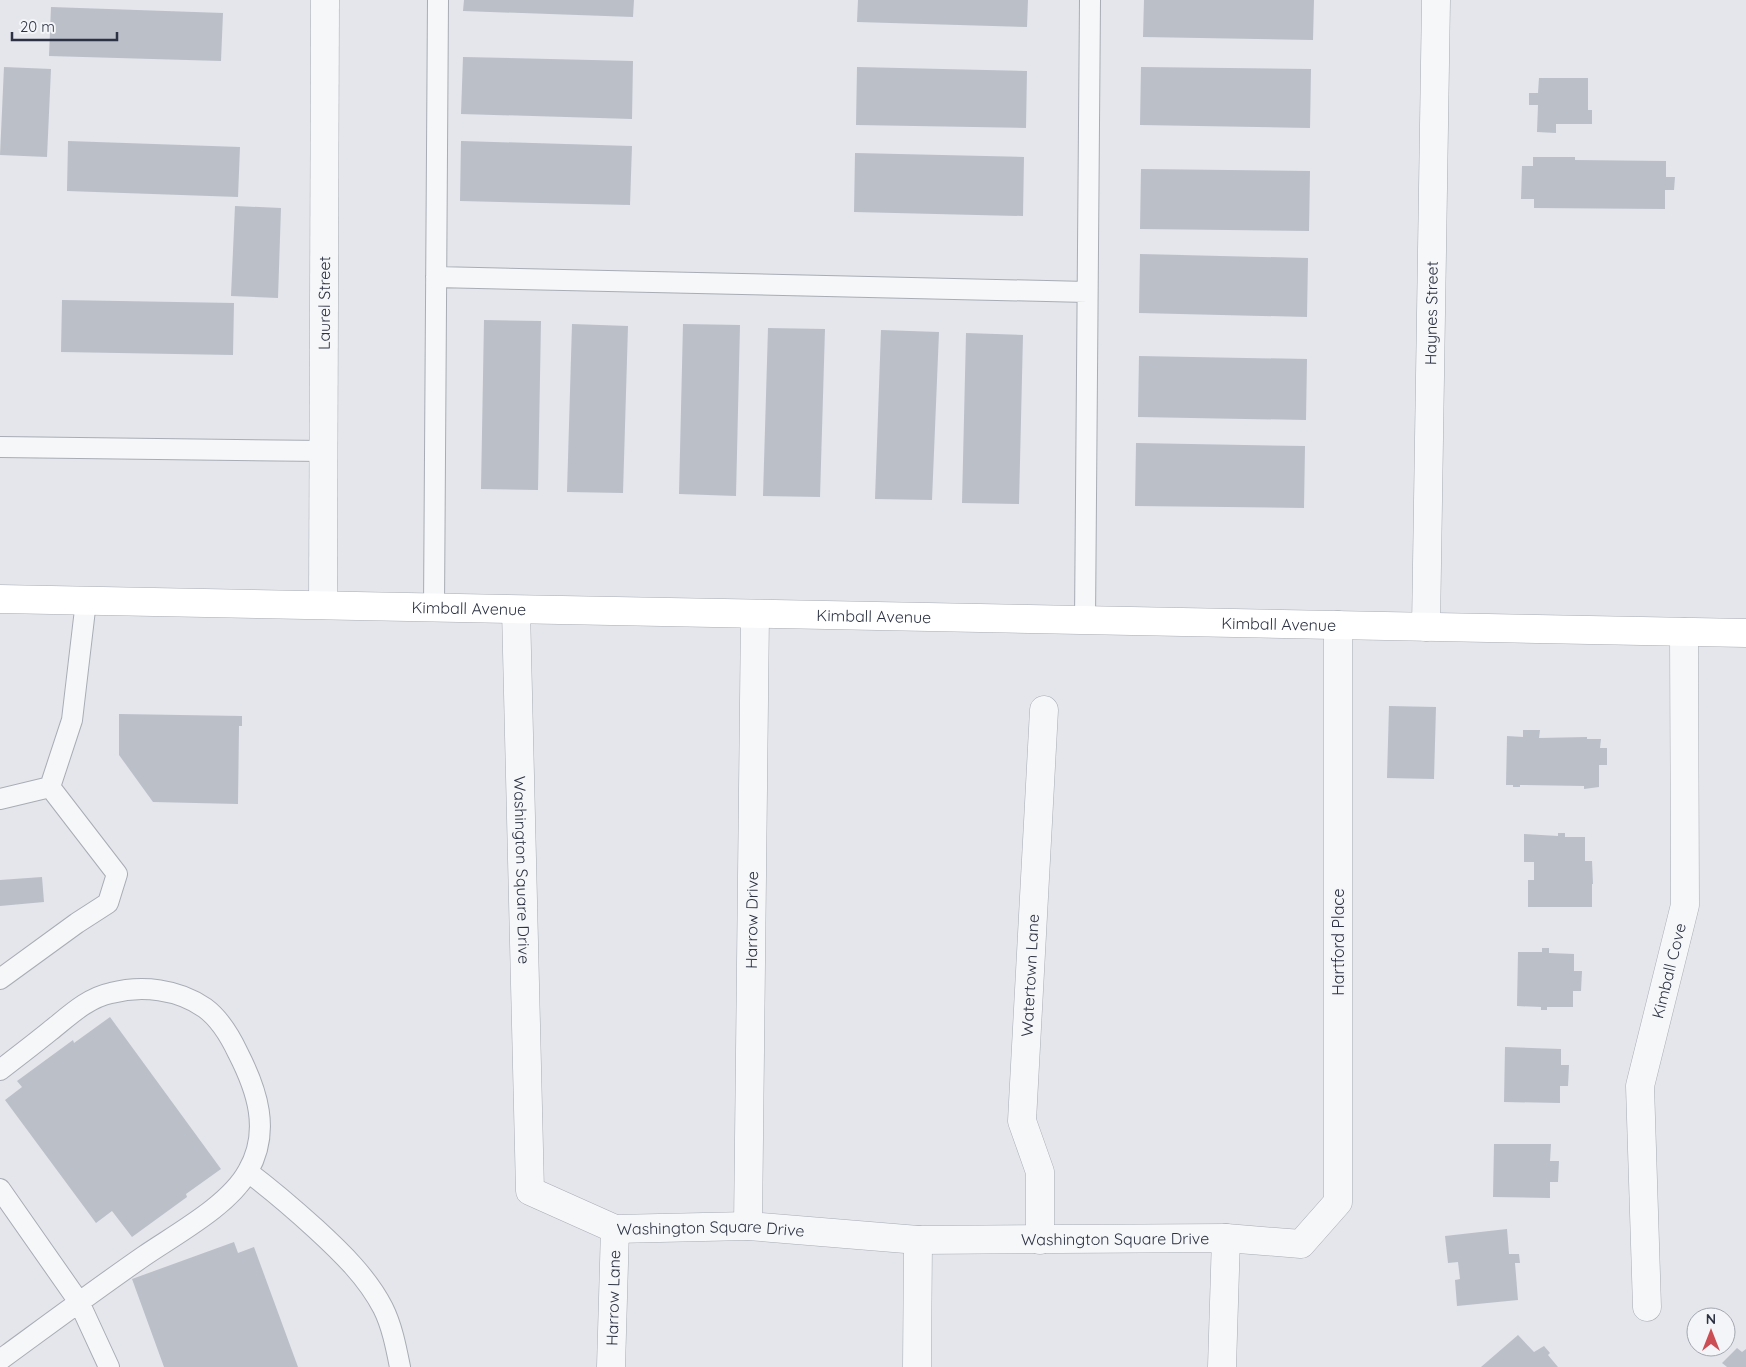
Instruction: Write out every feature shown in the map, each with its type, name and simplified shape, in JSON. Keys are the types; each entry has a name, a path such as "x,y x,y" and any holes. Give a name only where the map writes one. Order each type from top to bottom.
{"main road":[{"name":"Kimball Avenue","path":"0,599 1746,633"}],"street":[{"name":"Laurel Street","path":"323,606 325,0"},
{"name":"Haynes Street","path":"1426,627 1436,0"},
{"name":"Washington Square Drive","path":"516,610 530,1191 615,1229 748,1226 918,1240 1226,1238 1301,1244"},
{"name":"Harrow Drive","path":"748,1226 755,614"},
{"name":"Hartford Place","path":"1301,1244 1338,1202 1338,625"},
{"name":"Kimball Cove","path":"1647,1307 1640,1086 1685,904 1684,632"},
{"name":"Watertown Lane","path":"1040,1240 1040,1172 1022,1121 1044,710"},
{"name":"Harrow Lane","path":"611,1367 615,1229"},
{"path":"1222,1367 1226,1238"},
{"path":"916,1367 918,1240"}],"lane":[{"path":"434,608 438,0"},
{"path":"1085,621 1090,0"},
{"path":"436,277 1088,292"},
{"path":"0,448 324,451"},
{"path":"50,787 72,720 86,601"},
{"path":"0,799 50,787"},
{"path":"0,979 108,903 117,874 50,787"},
{"path":"0,1070 72,1013 96,998 110,993 146,989 173,992 206,1008 224,1027 255,1088 259,1108 259,1142 253,1163 228,1198 0,1360"},
{"path":"248,1172 277,1193 341,1252 371,1288 384,1309 400,1367"},
{"path":"0,1189 80,1302 109,1367"}],"building":[{"path":"464,0 634,0 633,17 463,11"},
{"path":"858,0 1028,0 1027,27 857,22"},
{"path":"1144,0 1314,0 1313,40 1143,37"},
{"path":"51,7 223,13 221,61 49,56"},
{"path":"463,57 633,61 632,119 461,114"},
{"path":"4,67 51,69 47,157 0,155"},
{"path":"857,67 1027,71 1026,128 856,125"},
{"path":"1141,67 1311,69 1310,128 1140,125"},
{"path":"1539,78 1588,78 1588,110 1592,110 1592,124 1556,124 1556,133 1537,132 1538,105 1529,105 1529,93 1538,93"},
{"path":"68,141 240,147 238,197 67,191"},
{"path":"461,141 632,146 630,205 460,201"},
{"path":"855,153 1024,157 1023,216 854,212"},
{"path":"1533,157 1575,157 1575,160 1666,161 1666,177 1675,177 1674,190 1665,190 1665,209 1534,208 1534,199 1521,199 1522,166 1533,166"},
{"path":"1141,169 1310,171 1309,231 1140,229"},
{"path":"235,206 281,208 278,298 231,296"},
{"path":"1140,254 1308,258 1307,317 1139,313"},
{"path":"62,300 234,303 233,355 61,352"},
{"path":"484,320 541,321 538,490 481,489"},
{"path":"572,324 628,326 623,493 567,492"},
{"path":"683,324 740,325 736,496 679,494"},
{"path":"768,328 825,329 820,497 763,496"},
{"path":"881,330 939,332 932,500 875,499"},
{"path":"966,333 1023,335 1019,504 962,503"},
{"path":"1139,356 1307,359 1306,420 1138,417"},
{"path":"1136,443 1305,446 1304,508 1135,506"},
{"path":"1389,706 1436,707 1434,779 1387,778"},
{"path":"119,714 242,716 242,726 239,726 238,804 153,802 119,755"},
{"path":"1523,730 1540,730 1539,738 1587,737 1587,739 1601,739 1600,748 1607,748 1607,765 1599,765 1599,787 1584,789 1584,786 1520,785 1520,787 1513,787 1513,785 1506,785 1507,736 1523,737"},
{"path":"1558,833 1565,833 1565,837 1585,837 1585,861 1592,861 1592,907 1528,907 1528,880 1534,880 1534,862 1524,862 1524,834 1558,836"},
{"path":"42,877 44,902 0,906 0,880"},
{"path":"1542,948 1549,948 1549,953 1574,954 1574,971 1582,971 1581,991 1573,991 1573,1007 1547,1007 1547,1010 1541,1010 1541,1007 1517,1006 1518,952 1542,952"},
{"path":"110,1017 221,1169 186,1194 187,1197 132,1237 112,1211 96,1223 5,1100 22,1087 17,1081 73,1040 74,1043"},
{"path":"1505,1047 1561,1049 1561,1065 1569,1065 1568,1086 1560,1086 1560,1103 1504,1102"},
{"path":"1494,1144 1551,1144 1550,1161 1559,1161 1558,1182 1550,1182 1550,1198 1493,1197"},
{"path":"1507,1229 1509,1254 1519,1254 1520,1263 1515,1263 1518,1300 1457,1306 1455,1280 1460,1279 1458,1262 1448,1263 1445,1236"},
{"path":"234,1242 238,1253 254,1247 298,1367 164,1367 132,1279"},
{"path":"1518,1335 1534,1352 1544,1346 1550,1353 1548,1355 1558,1367 1481,1367"},
{"path":"1736,1349 1742,1352 1746,1349 1746,1367 1727,1367 1722,1363 1728,1357 1736,1357"}]}
